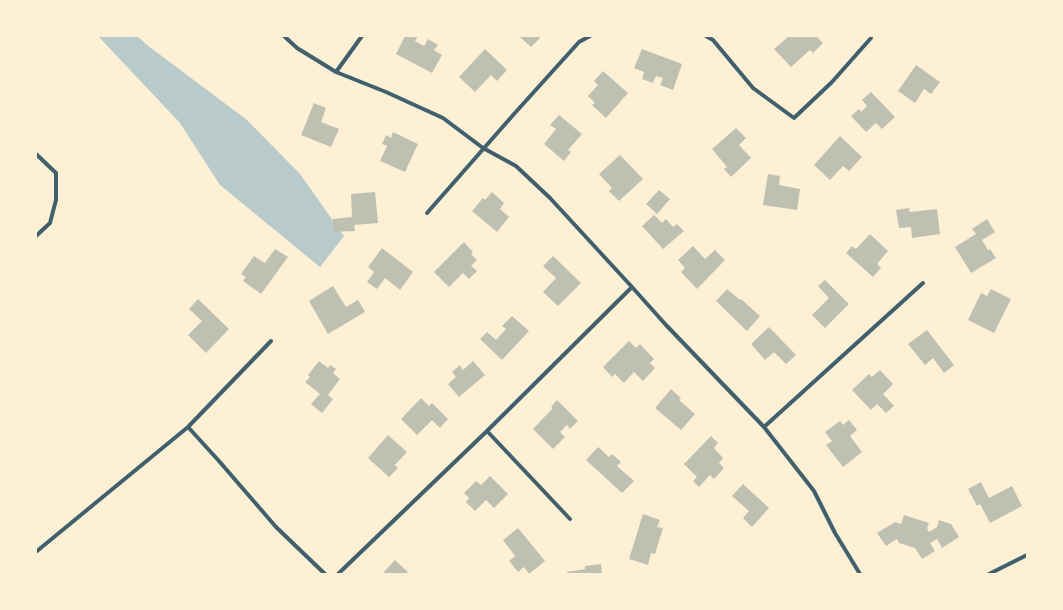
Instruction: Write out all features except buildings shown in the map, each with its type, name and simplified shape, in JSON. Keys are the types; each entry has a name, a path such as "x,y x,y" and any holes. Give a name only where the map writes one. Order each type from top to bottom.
{"street":[{"path":"284,36 297,48 336,72 386,92 442,118 483,148 516,166 550,198 666,326 764,427 814,490 835,533 860,574"},
{"path":"336,72 362,36"},
{"path":"427,213 483,148 579,42 590,36"},
{"path":"706,36 714,40 753,88 794,118 832,82 871,38"},
{"path":"36,154 56,173 56,200 50,223 36,236"},
{"path":"764,427 923,283"},
{"path":"338,574 487,431 632,287"},
{"path":"37,551 188,427 271,341"},
{"path":"188,427 276,527 325,574"},
{"path":"487,431 570,519"},
{"path":"989,574 1027,555"}],"shaded area":[{"path":"98,36 137,36 247,120 300,174 344,236 320,267 220,185 180,123"}]}
